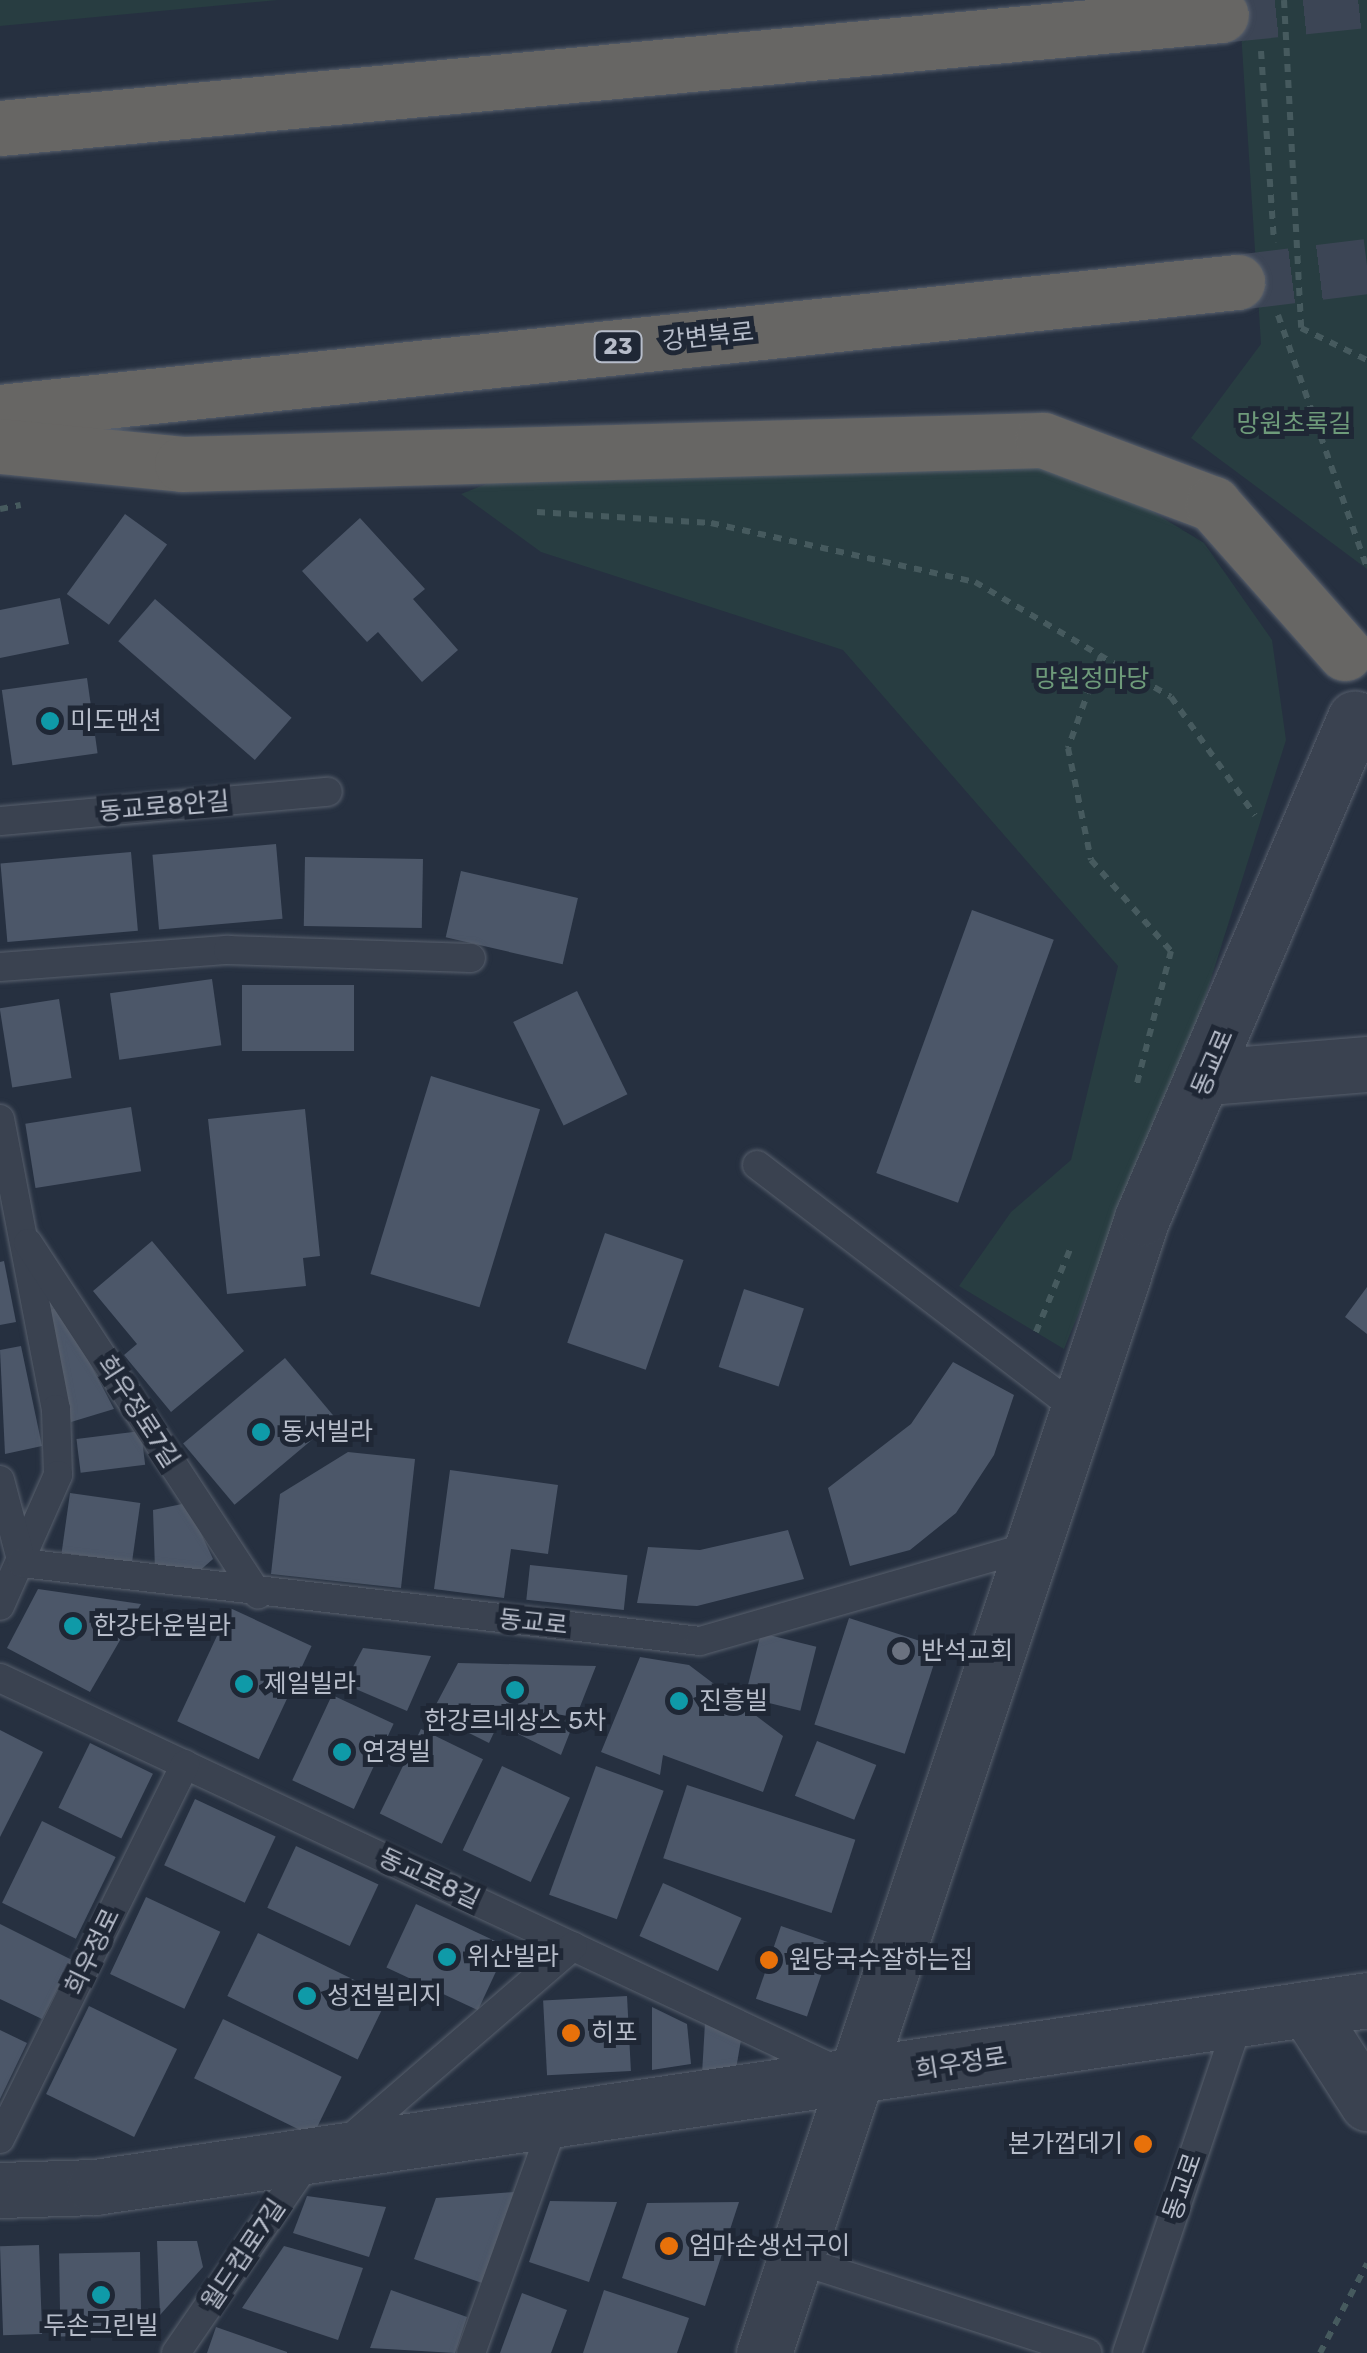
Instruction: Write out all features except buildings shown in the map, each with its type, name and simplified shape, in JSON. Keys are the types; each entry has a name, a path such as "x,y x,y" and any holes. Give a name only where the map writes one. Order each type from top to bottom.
{"highway":[{"path":"0,128 1221,15"},
{"name":"강변북로","path":"0,412 1237,282"},
{"path":"0,446 182,464 1044,440 1214,504 1356,646"}],"street":[{"path":"1356,646 1337,695 1361,721"},
{"name":"동교로","path":"764,2353 1142,1218 1208,1077 1291,865 1361,721"},
{"path":"1208,1077 1367,1064"},
{"name":"희우정로","path":"0,2190 95,2187 858,2080 1367,2000"},
{"path":"1307,2009 1367,2103"}],"lane":[{"name":"동교로8안길","path":"0,822 328,792"},
{"path":"0,967 228,950 471,958"},
{"name":"희우정로7길","path":"0,1119 56,1409 58,1475 22,1564 0,1606"},
{"path":"757,1165 1078,1410"},
{"name":"희우정로7길","path":"19,1229 258,1595"},
{"path":"0,1480 22,1564"},
{"name":"동교로","path":"22,1564 258,1595 700,1640 1034,1546"},
{"name":"동교로8길","path":"0,1678 858,2080"},
{"name":"희우정로","path":"0,2139 185,1764"},
{"path":"322,2155 573,1946"},
{"name":"동교로","path":"1127,2353 1239,2020"},
{"path":"471,2353 554,2122"},
{"name":"월드컵로7길","path":"176,2353 322,2155"},
{"path":"795,2259 1088,2353"}],"path":[{"path":"1284,0 1302,328 1367,360"},
{"path":"0,509 37,501"},
{"path":"521,511 711,523 976,582 1171,697 1291,865"},
{"path":"1101,656 1068,748 1091,860 1171,952 1134,1095"},
{"path":"1022,1367 1074,1240"},
{"path":"1320,2353 1367,2264"}],"green space":[{"path":"0,0 278,0 0,26"},
{"name":"망원초록길","path":"1239,0 1367,0 1367,569 1191,438 1261,344"},
{"name":"망원정마당","path":"566,453 1071,462 1204,543 1272,640 1286,740 1194,1033 1064,1349 959,1286 1011,1212 1071,1160 1118,966 843,650 541,552 461,494"}],"tunnel":[{"path":"1221,15 1366,0"},
{"path":"1237,282 1367,266"}],"place":[{"name":"미도맨션","path":"50,721"},
{"name":"동서빌라","path":"261,1432"},
{"name":"한강타운빌라","path":"73,1626"},
{"name":"반석교회","path":"901,1651"},
{"name":"제일빌라","path":"244,1684"},
{"name":"한강르네상스 5차","path":"515,1690"},
{"name":"진흥빌","path":"679,1701"},
{"name":"연경빌","path":"342,1752"},
{"name":"위산빌라","path":"447,1957"},
{"name":"원당국수잘하는집","path":"769,1960"},
{"name":"성전빌리지","path":"307,1996"},
{"name":"히포","path":"571,2033"},
{"name":"본가껍데기","path":"1143,2144"},
{"name":"엄마손생선구이","path":"669,2246"},
{"name":"두손그린빌","path":"101,2295"}]}
